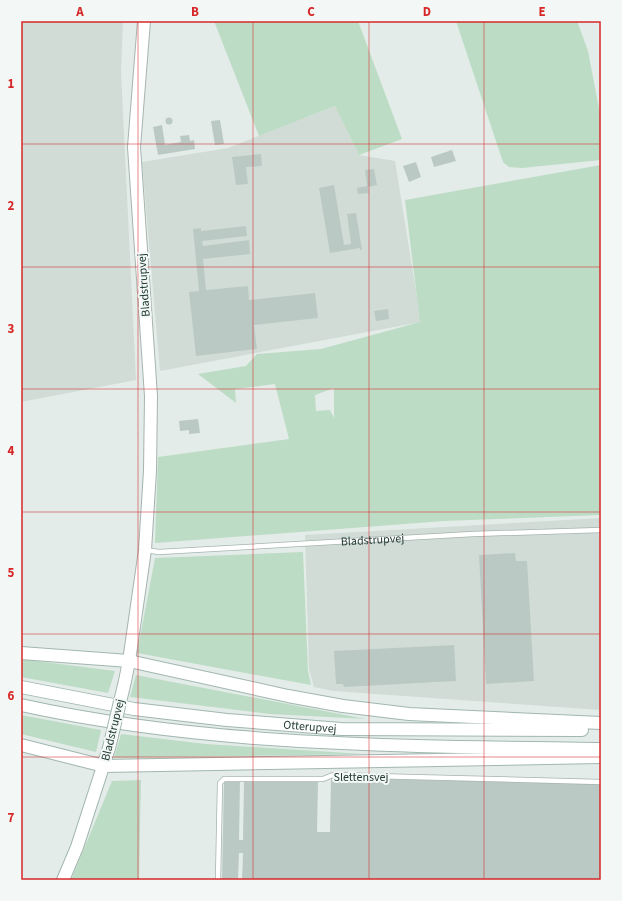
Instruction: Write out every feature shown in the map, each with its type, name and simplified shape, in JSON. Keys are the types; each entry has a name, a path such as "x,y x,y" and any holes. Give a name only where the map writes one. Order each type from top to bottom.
{"main road":[{"name":"Bladstrupvej","path":"63,880 104,766 109,748 129,661 145,550 150,471 151,396 134,147 144,21"},
{"path":"21,654 129,661 281,695 343,706 409,714 601,723"},
{"name":"Otterupvej","path":"21,688 134,709 227,720 341,729 601,730"},
{"name":"Otterupvej","path":"21,705 138,726 229,736 342,743 601,749"},
{"path":"21,745 104,766 601,757"}],"lane":[{"name":"Bladstrupvej","path":"145,550 159,552 528,531 601,530"},
{"name":"Slettensvej","path":"218,880 220,783 224,780 323,779 333,775 601,782"}],"shaded area":[{"path":"21,21 123,21 121,72 136,380 21,402"},
{"path":"335,106 359,155 395,161 421,322 160,371 142,162 228,148"},
{"path":"601,518 601,710 333,691 314,687 309,669 305,535"}],"green space":[{"path":"214,21 358,21 402,139 359,155 335,106 259,136"},
{"path":"456,21 577,21 588,51 601,119 601,160 522,168 509,167 503,162"},
{"path":"601,165 601,515 444,521 155,543 158,457 289,439 275,384 235,389 236,403 198,374 246,366 257,354 321,349 420,322 405,200","holes":["334,388 334,418 330,410 316,411 315,395"]},
{"path":"303,552 308,671 311,685 137,653 155,558"},
{"path":"21,659 115,671 108,693 21,677"},
{"path":"136,675 366,719 270,714 130,697"},
{"path":"21,715 101,730 96,752 21,734"},
{"path":"121,734 206,744 363,754 114,758"},
{"path":"141,780 139,880 71,880 112,781"}],"building":[{"path":"169,118 172,121 169,124 166,121"},
{"path":"220,120 224,144 215,145 211,121"},
{"path":"162,125 165,145 181,142 180,136 189,135 190,141 194,140 195,149 158,155 153,127"},
{"path":"452,150 456,161 434,167 431,157"},
{"path":"261,154 262,166 246,167 248,184 236,185 232,157"},
{"path":"416,162 421,177 409,182 403,166"},
{"path":"374,169 377,185 368,187 369,193 358,194 357,188 367,186 365,170"},
{"path":"334,185 344,245 351,244 347,214 356,213 362,250 360,250 360,248 330,253 319,188"},
{"path":"246,226 247,236 202,241 203,246 249,240 250,254 203,259 206,290 248,286 249,300 315,293 318,318 254,325 257,349 196,356 189,292 199,291 193,229 201,228 201,231"},
{"path":"388,309 389,319 376,321 374,311"},
{"path":"198,419 200,433 189,434 189,430 180,431 179,421"},
{"path":"515,553 516,561 527,561 534,681 486,684 479,555"},
{"path":"454,645 456,681 344,687 343,684 336,684 334,651"},
{"path":"331,778 601,784 601,880 242,880 243,853 239,853 238,880 222,880 224,781 240,781 239,840 243,840 244,781 318,782 317,832 330,832"}]}
